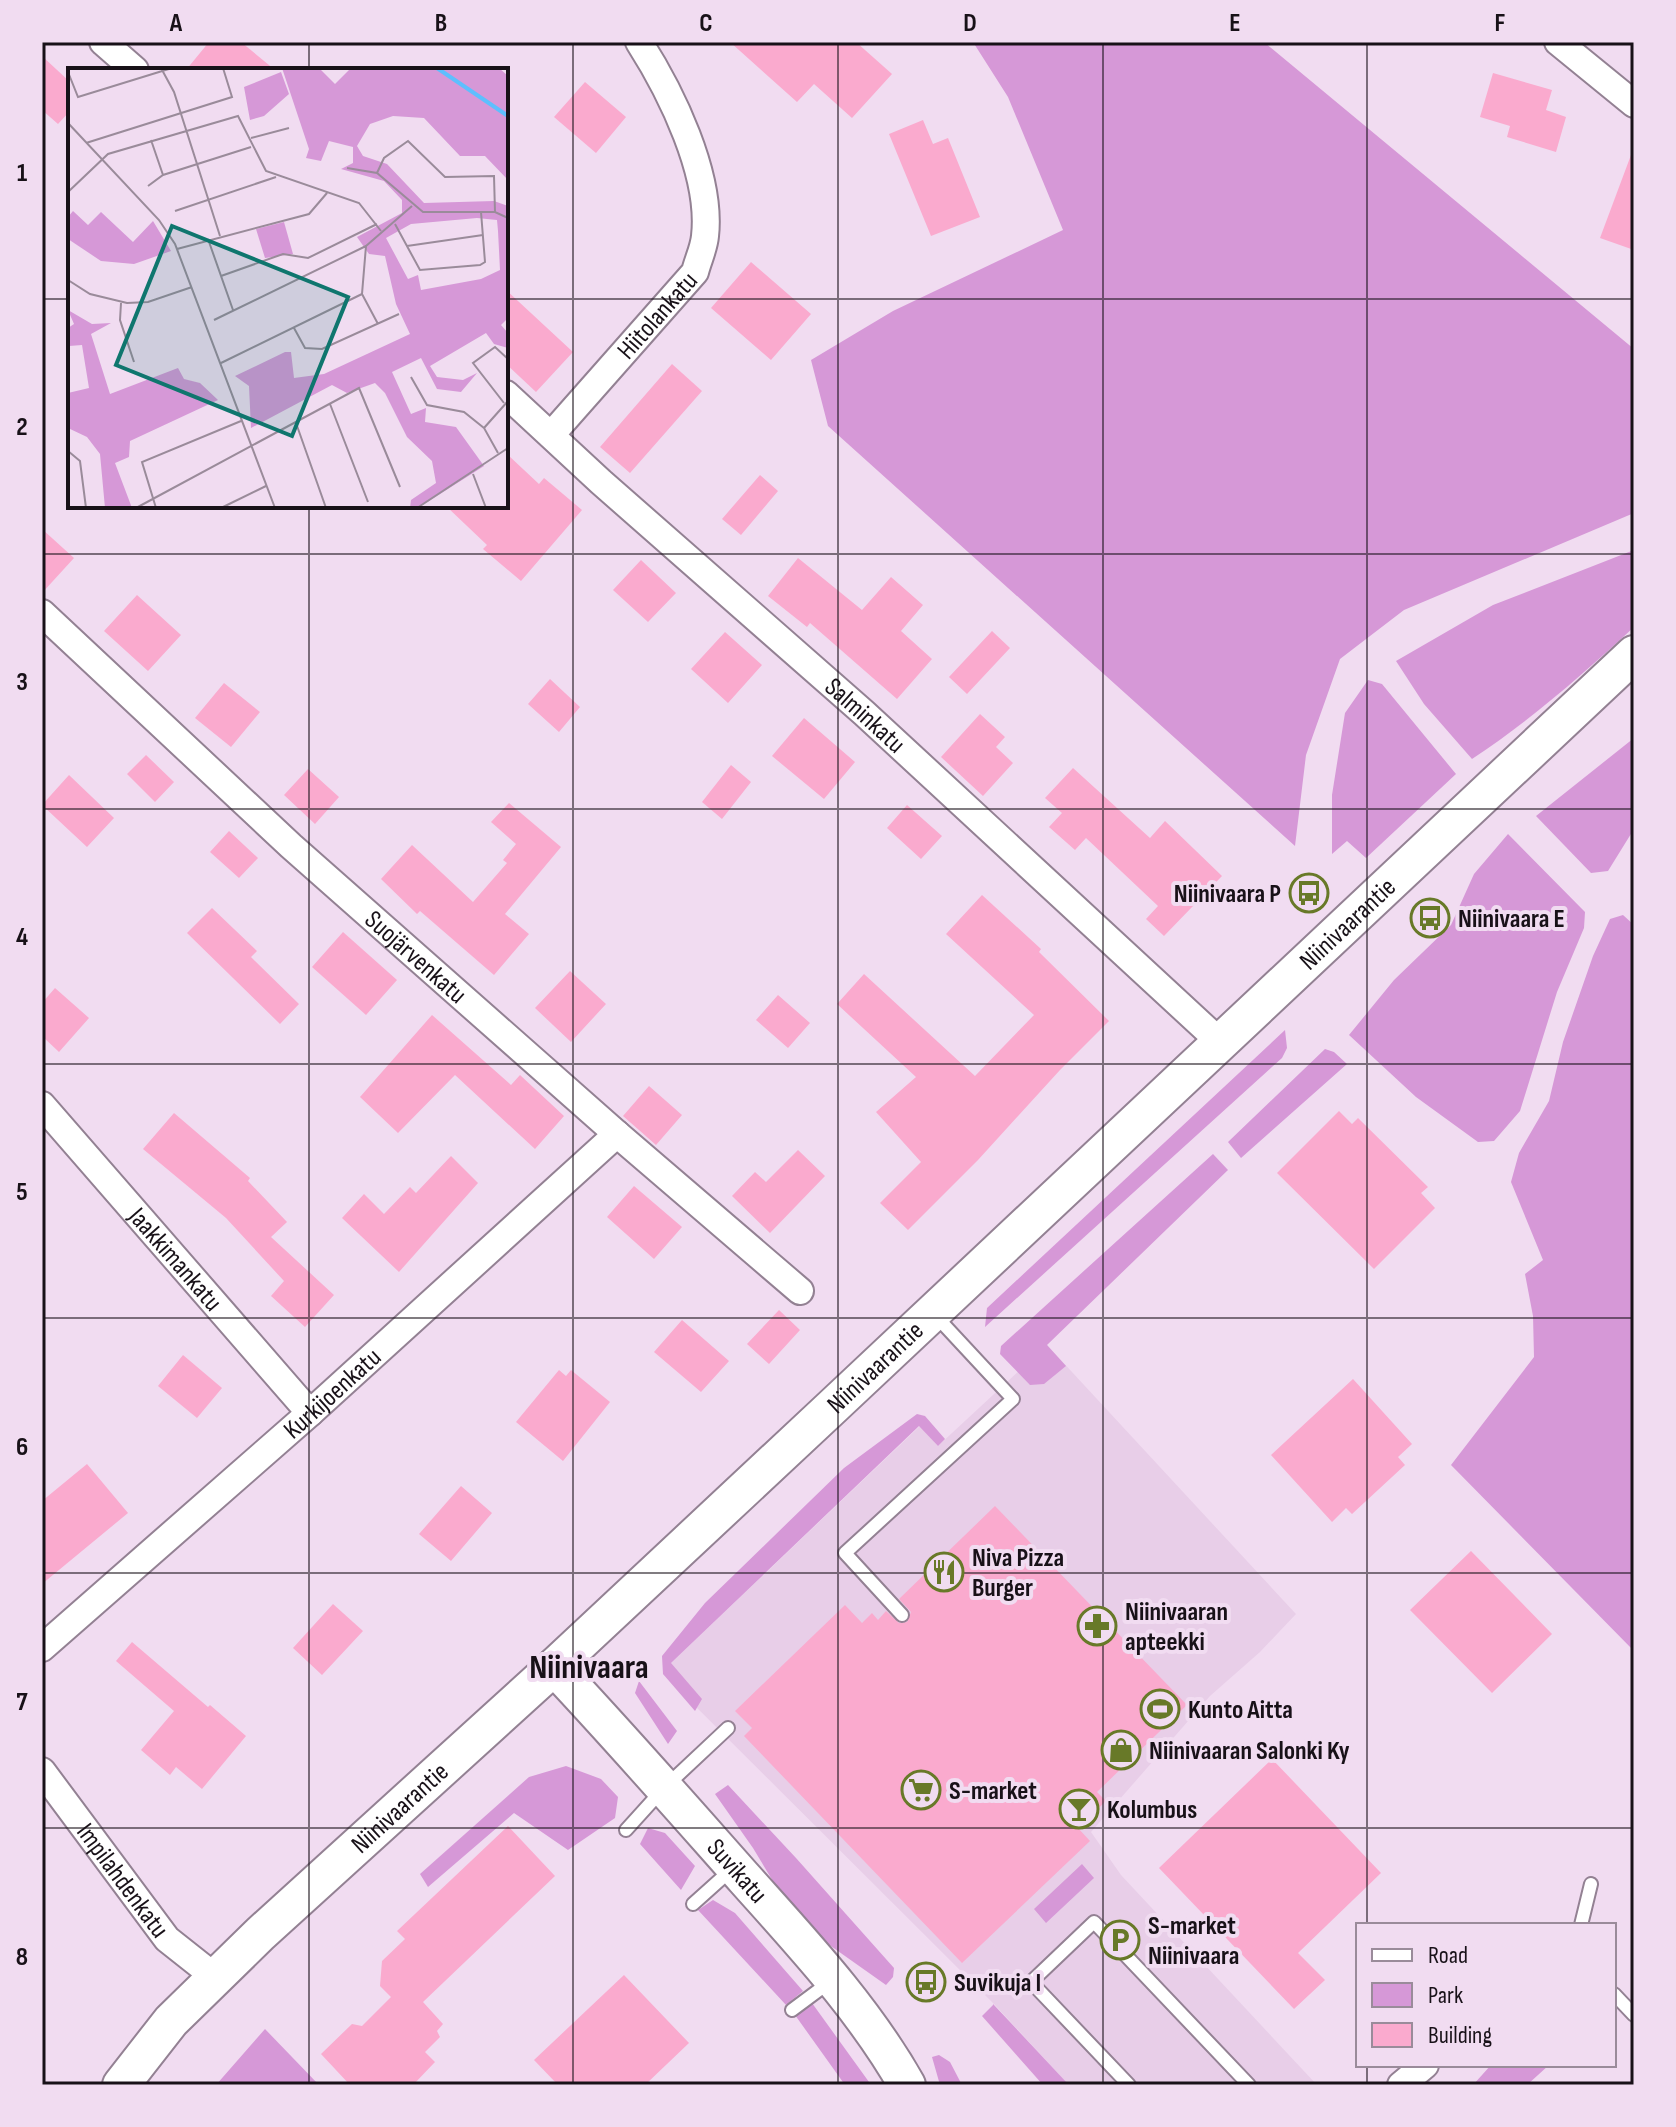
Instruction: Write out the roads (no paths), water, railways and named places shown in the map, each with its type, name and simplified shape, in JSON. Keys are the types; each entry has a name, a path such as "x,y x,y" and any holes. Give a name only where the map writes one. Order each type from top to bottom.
{"main road":[{"name":"Niinivaarantie","path":"121,2085 171,2021 260,1934 554,1667 1634,654"},
{"name":"Suvikatu","path":"554,1667 833,1979 893,2060 907,2085"}],"street":[{"path":"103,42 133,68"},
{"name":"Hiitolankatu","path":"551,435 695,272 705,237 705,202 696,159 639,42"},
{"path":"1558,42 1634,104"},
{"name":"Salminkatu","path":"508,396 864,713 1220,1042"},
{"name":"Suojärvenkatu","path":"42,613 291,846 800,1291"},
{"name":"Jaakkimankatu","path":"42,1105 310,1413"},
{"name":"Kurkijoenkatu","path":"42,1648 310,1413 617,1134"},
{"name":"Impilahdenkatu","path":"42,1771 167,1939 215,1977"},
{"path":"1401,2085 1423,2067"}],"lane":[{"path":"902,1615 845,1553 1013,1399 932,1312"},
{"path":"626,1830 664,1788 728,1728"},
{"path":"693,1904 734,1867"},
{"path":"1581,1923 1591,1884"},
{"path":"1129,2085 1031,1982 1094,1922 1249,2085"},
{"path":"792,2010 833,1979"},
{"path":"1616,1996 1634,2015"}],"place":[{"name":"Niinivaara P","path":"1309,893"},
{"name":"Niinivaara E","path":"1430,918"},
{"name":"Niva Pizza Burger","path":"944,1572"},
{"name":"Niinivaaran apteekki","path":"1097,1626"},
{"name":"Kunto Aitta","path":"1160,1709"},
{"name":"Niinivaaran Salonki Ky","path":"1121,1750"},
{"name":"S-market","path":"921,1790"},
{"name":"Kolumbus","path":"1079,1809"},
{"name":"S-market Niinivaara","path":"1120,1940"},
{"name":"Suvikuja I","path":"926,1982"}],"district":[{"name":"Niinivaara","path":"589,1666"}]}
